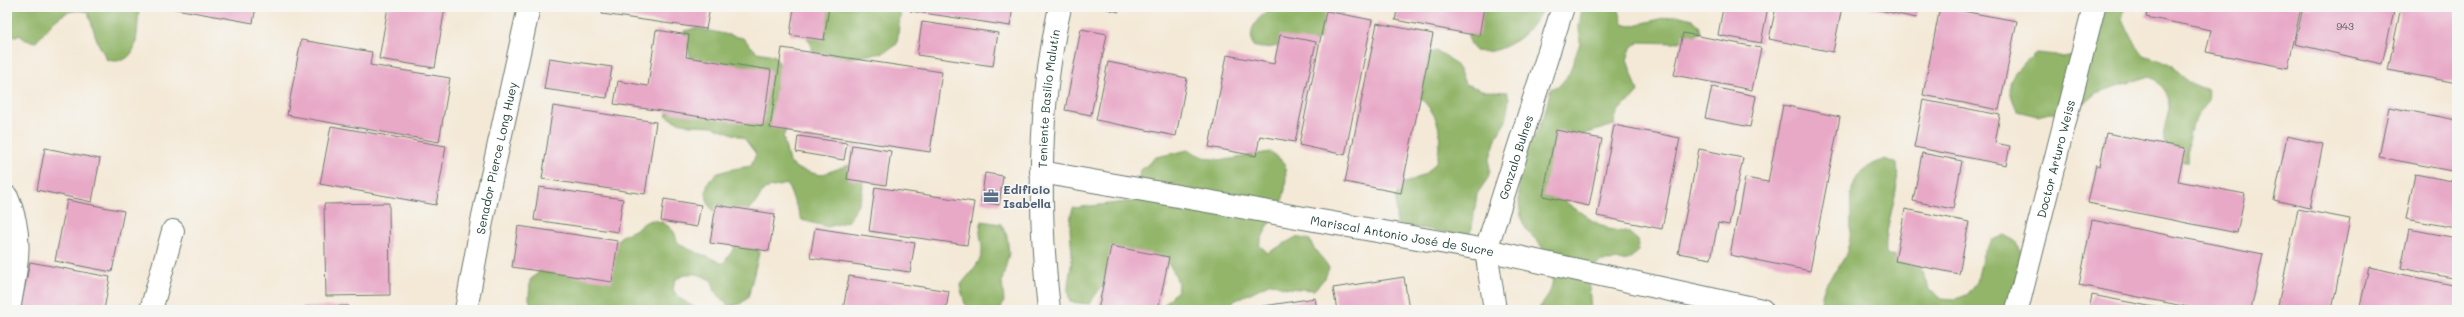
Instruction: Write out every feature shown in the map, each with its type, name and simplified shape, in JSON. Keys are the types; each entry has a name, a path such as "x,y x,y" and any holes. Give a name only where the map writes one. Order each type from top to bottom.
{"street":[{"name":"Senador Pierce Long Huey","path":"466,310 483,216 529,7"},
{"name":"Teniente Basilio Malutín","path":"1050,310 1045,272 1041,172 1052,40 1060,7"},
{"name":"Gonzalo Bulnes","path":"1495,310 1486,250 1562,7"},
{"name":"Doctor Arturo Weiss","path":"2017,310 2094,7"},
{"name":"Mariscal Antonio José de Sucre","path":"1041,172 1486,250 1762,310"},
{"path":"7,197 15,214 19,247 9,310"},
{"path":"151,310 173,231"}],"green space":[{"path":"7,7 135,7 139,10 135,47 126,59 118,61 107,60 97,41 88,12 79,11 71,11 58,18 36,42 26,40 19,35 7,38"},
{"path":"796,7 901,7 897,44 883,53 819,62 811,47"},
{"path":"1267,7 1346,7 1335,25 1323,36 1310,44 1304,46 1285,45 1265,48 1253,46 1251,35 1252,30 1259,18 1268,11"},
{"path":"1473,7 1546,7 1535,22 1514,42 1500,49 1483,52 1475,51 1469,39 1467,29"},
{"path":"1582,7 1618,7 1623,24 1630,26 1677,15 1692,19 1699,25 1701,33 1675,43 1639,42 1631,48 1627,60 1638,91 1635,96 1618,112 1614,125 1571,138 1559,190 1567,203 1593,221 1609,229 1630,233 1637,240 1639,251 1628,260 1602,261 1594,266 1588,276 1591,310 1537,310 1548,296 1551,289 1553,273 1544,250 1526,229 1521,218 1519,178 1521,162 1527,145 1537,132 1542,122 1550,89 1560,85 1569,74 1580,43 1579,26"},
{"path":"2099,7 2128,7 2124,12 2122,19 2130,36 2144,55 2171,64 2188,82 2207,90 2209,100 2195,120 2189,135 2188,162 2175,161 2166,148 2164,130 2169,104 2167,95 2161,86 2150,76 2096,93 2072,114 2050,113 2037,116 2017,111 2010,91 2010,84 2015,72 2036,53 2056,55 2062,58 2076,56"},
{"path":"696,28 743,38 757,52 774,55 781,67 788,125 783,137 789,162 798,169 820,175 855,163 860,171 863,186 862,193 849,221 828,227 802,220 787,184 764,189 755,204 747,211 742,213 719,217 714,213 706,197 707,185 710,180 721,172 751,166 756,154 744,138 712,126 690,125 675,121 666,115 674,105 691,60 684,31"},
{"path":"1436,51 1447,57 1455,64 1465,84 1485,91 1507,92 1509,98 1506,121 1497,136 1489,161 1490,170 1488,178 1477,194 1472,228 1468,236 1396,224 1396,197 1400,185 1419,177 1428,171 1435,164 1438,157 1440,137 1435,116 1416,94 1423,55"},
{"path":"1188,150 1220,160 1271,152 1285,163 1286,178 1283,199 1259,245 1268,253 1296,237 1310,240 1329,268 1325,278 1314,290 1286,288 1271,283 1234,301 1224,310 1159,310 1178,290 1175,274 1166,262 1114,258 1106,271 1105,282 1089,304 1070,302 1068,284 1072,258 1070,220 1073,208 1135,201 1140,171 1156,157"},
{"path":"1885,159 1897,164 1898,176 1887,232 1886,255 1910,256 1920,266 1929,290 1941,298 1955,299 1968,294 1977,282 1983,254 1992,240 2004,235 2015,241 2023,253 2015,310 1822,310 1821,299 1823,291 1845,256 1848,247 1851,195 1854,184 1859,175 1869,166"},
{"path":"652,220 662,222 668,226 673,231 677,241 681,245 723,264 739,241 757,241 759,253 748,298 740,304 729,307 715,292 712,281 698,274 689,274 675,280 673,290 679,298 699,310 534,310 529,299 530,280 541,270 614,248 617,240 622,236"},
{"path":"982,221 1001,224 1007,236 1009,253 1002,281 1004,301 1000,310 971,310 965,304 960,286 979,261 981,256 982,248 980,230"}],"building":[{"path":"165,7 256,7 253,23"},
{"path":"388,7 445,7 435,68 379,59"},
{"path":"603,7 710,7 706,29 602,14"},
{"path":"794,7 829,7 824,40 790,35"},
{"path":"910,7 1013,7 1010,26 910,11"},
{"path":"1099,7 1120,7 1119,12"},
{"path":"1398,7 1484,7 1479,36 1395,20"},
{"path":"1719,7 1768,7 1761,43 1718,35 1723,8"},
{"path":"1776,7 1842,7 1833,52 1769,39"},
{"path":"1865,7 1918,7 1916,18"},
{"path":"1940,7 2017,21 1999,110 1923,95"},
{"path":"2148,7 2301,7 2288,68 2206,52 2211,30 2146,17"},
{"path":"2303,7 2395,7 2382,64 2295,44"},
{"path":"2401,7 2457,7 2457,83 2388,70"},
{"path":"1326,11 1372,20 1345,155 1299,145"},
{"path":"922,22 998,33 993,66 917,55"},
{"path":"1377,23 1433,34 1401,193 1345,182"},
{"path":"1081,29 1107,34 1091,115 1065,110"},
{"path":"656,30 689,35 686,57 771,70 763,126 614,104 618,81 648,86"},
{"path":"1683,33 1761,48 1752,90 1674,75"},
{"path":"1280,35 1316,42 1295,142 1260,136 1256,156 1209,147 1227,55 1274,64"},
{"path":"301,40 372,52 370,65 450,78 439,142 287,115"},
{"path":"782,48 942,72 930,152 770,128"},
{"path":"549,58 612,67 607,98 544,89"},
{"path":"1108,62 1187,78 1176,136 1096,120"},
{"path":"1712,87 1756,96 1750,127 1705,118"},
{"path":"1923,100 2000,115 1995,143 2010,146 2006,165 1914,147"},
{"path":"1783,105 1840,117 1810,271 1730,255 1745,178 1768,182"},
{"path":"553,106 656,122 645,194 542,179"},
{"path":"2389,107 2457,120 2457,172 2379,157"},
{"path":"1614,125 1680,138 1662,229 1597,216"},
{"path":"331,126 446,146 436,205 320,184"},
{"path":"1556,130 1602,139 1589,206 1543,196"},
{"path":"2106,133 2185,148 2178,181 2245,194 2237,233 2088,203 2096,165 2100,166"},
{"path":"798,136 847,143 844,160 796,152"},
{"path":"2287,136 2323,144 2310,208 2274,200"},
{"path":"852,145 891,151 886,185 847,179"},
{"path":"45,148 100,159 92,202 37,190"},
{"path":"1699,149 1743,158 1729,225 1718,223 1711,259 1678,253"},
{"path":"1922,153 1962,161 1953,209 1913,201"},
{"path":"985,173 1003,176 999,205 981,202"},
{"path":"2415,174 2457,182 2456,228 2406,219"},
{"path":"539,187 623,199 618,232 534,220"},
{"path":"875,187 974,202 967,245 869,231"},
{"path":"664,199 701,205 697,227 661,221"},
{"path":"67,200 124,211 112,272 55,261"},
{"path":"389,203 390,295 326,296 324,204"},
{"path":"716,205 775,214 769,251 710,243"},
{"path":"1905,209 1969,222 1959,274 1895,261"},
{"path":"2298,209 2350,219 2332,310 2277,310"},
{"path":"2092,220 2263,254 2251,310 2203,310 2079,285"},
{"path":"518,226 618,241 612,282 512,267"},
{"path":"815,228 915,243 910,272 810,258"},
{"path":"2409,229 2457,238 2457,279 2401,268"},
{"path":"1111,246 1169,257 1158,310 1098,310"},
{"path":"30,262 110,277 104,310 20,310"},
{"path":"2369,267 2457,286 2457,310 2359,310"},
{"path":"849,276 949,291 946,310 843,310"},
{"path":"1404,277 1409,310 1337,310 1333,288"},
{"path":"2092,295 2164,309 2164,310 2089,310"},
{"path":"1315,298 1317,310 1245,309"},
{"path":"349,306 349,310 304,310 304,307"}],"place":[{"name":"Edificio Isabella","path":"991,196"}]}
